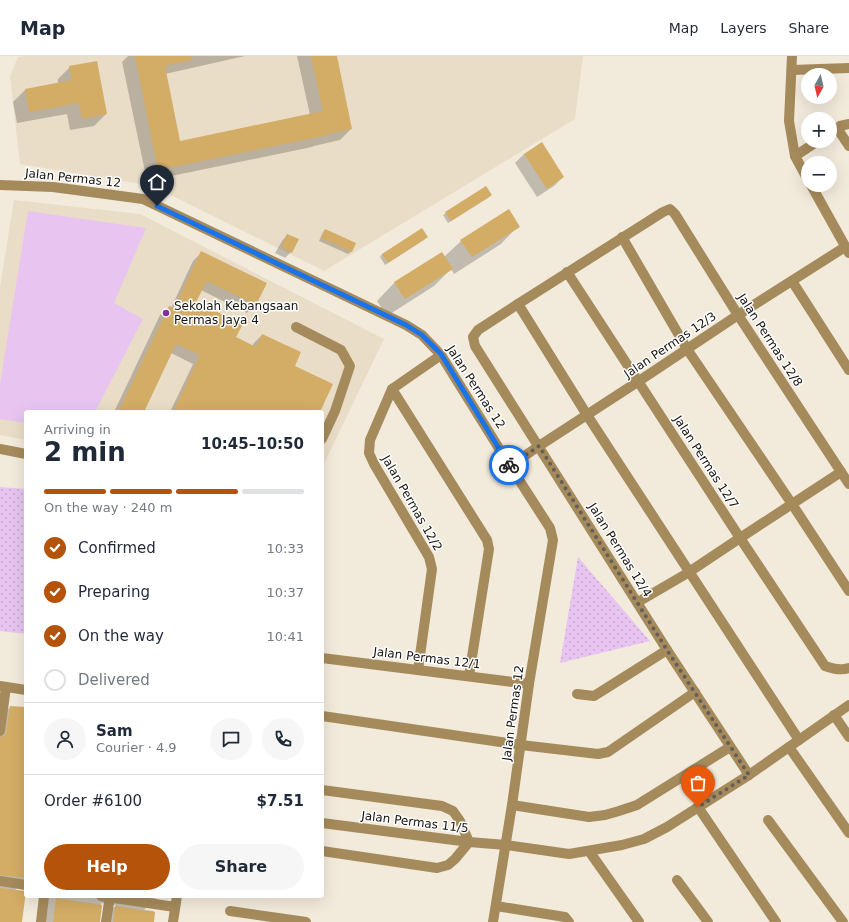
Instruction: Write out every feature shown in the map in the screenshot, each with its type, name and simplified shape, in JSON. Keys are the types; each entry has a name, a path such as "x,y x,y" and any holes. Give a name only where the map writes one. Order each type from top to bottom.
{"street":[{"path":"792,56 789,121 795,156 801,167"},
{"path":"792,70 849,68"},
{"path":"837,128 849,124"},
{"path":"837,134 849,146"},
{"path":"795,156 807,148"},
{"name":"Jalan Permas 12","path":"0,184 53,187 143,199 406,325 422,335 441,354 550,528 553,540 529,684 506,845 493,922"},
{"path":"815,192 847,250"},
{"name":"Jalan Permas 12/8","path":"622,237 663,212 670,209 675,214 738,315 846,476"},
{"path":"799,740 587,415 518,304 622,237 687,349 849,591"},
{"name":"Jalan Permas 12/3","path":"510,466 738,315 792,281 847,250"},
{"name":"Jalan Permas 12/7","path":"567,272 825,666 834,670 849,668"},
{"path":"792,281 849,370"},
{"name":"Jalan Permas 12/4","path":"518,304 478,330 473,337 475,346 667,650 749,775"},
{"path":"296,327 341,350 350,366 335,411 324,435"},
{"path":"441,354 392,389 487,540 489,549 469,676"},
{"name":"Jalan Permas 12/2","path":"392,389 370,440 369,453 429,557 432,569 418,670"},
{"path":"0,449 24,454"},
{"path":"638,602 690,572 792,504 846,476"},
{"path":"577,694 594,696 667,650"},
{"name":"Jalan Permas 12/1","path":"324,658 529,684"},
{"path":"0,731 3,687 24,690"},
{"path":"324,716 521,745 598,754 608,752 695,692"},
{"name":"Jalan Permas 11/5","path":"324,823 569,854 622,845 644,839 667,827 749,775 849,705"},
{"path":"834,715 849,737"},
{"path":"512,805 589,817 605,815 637,805 730,747"},
{"path":"789,747 849,833"},
{"path":"324,790 442,806 453,811 460,821 469,842 455,859 448,864 437,868 324,851"},
{"path":"698,807 776,922"},
{"path":"768,820 843,922"},
{"path":"590,851 639,922"},
{"path":"677,880 708,922"},
{"path":"0,881 24,885"},
{"path":"41,922 44,898"},
{"path":"106,922 107,898"},
{"path":"119,898 175,907"},
{"path":"173,922 176,898"},
{"path":"496,906 565,917 569,922"},
{"path":"230,911 306,922"}],"shaded area":[{"path":"583,56 575,119 324,271 153,186 20,164 10,76 18,57"},
{"name":"Sekolah Kebangsaan Permas Jaya 4","path":"14,200 140,214 384,339 324,464 324,410 24,410 24,440 0,435 0,287"},
{"path":"28,211 146,228 114,303 143,319 96,410 24,410 24,423 0,419 0,384"},
{"path":"0,487 24,489 24,634 0,631"},
{"path":"578,557 650,641 560,663"}],"building":[{"path":"135,56 191,56 192,60 165,66 180,141 323,111 311,56 337,56 352,129 158,170"},
{"path":"97,61 107,114 82,119 79,103 29,112 25,89 72,80 69,66"},
{"path":"542,142 564,177 547,189 524,154"},
{"path":"486,186 492,195 451,221 445,212"},
{"path":"509,209 520,227 472,257 460,240"},
{"path":"422,228 428,237 388,263 382,254"},
{"path":"325,229 356,243 352,252 321,238"},
{"path":"287,234 299,239 292,253 281,247"},
{"path":"201,251 267,283 256,305 207,281 196,302 243,324 236,337 256,347 262,334 301,352 295,366 333,384 321,410 174,410 200,355 176,344 145,410 119,410 169,306 174,308"},
{"path":"442,252 453,269 405,299 394,282"},
{"path":"10,706 24,707 24,878 0,875 0,737 5,735"},
{"path":"0,888 24,891 25,898 22,922 0,922"},
{"path":"56,898 102,905 100,922 53,922"},
{"path":"115,906 155,912 154,922 113,922"}],"way so far":[{"path":"509,465 510,466 539,446 667,650 749,775 698,807"}],"place":[{"name":"Sekolah Kebangsaan Permas Jaya 4","path":"166,313"}],"route":[{"path":"157,206 406,325 422,335 441,354 509,465"}]}
